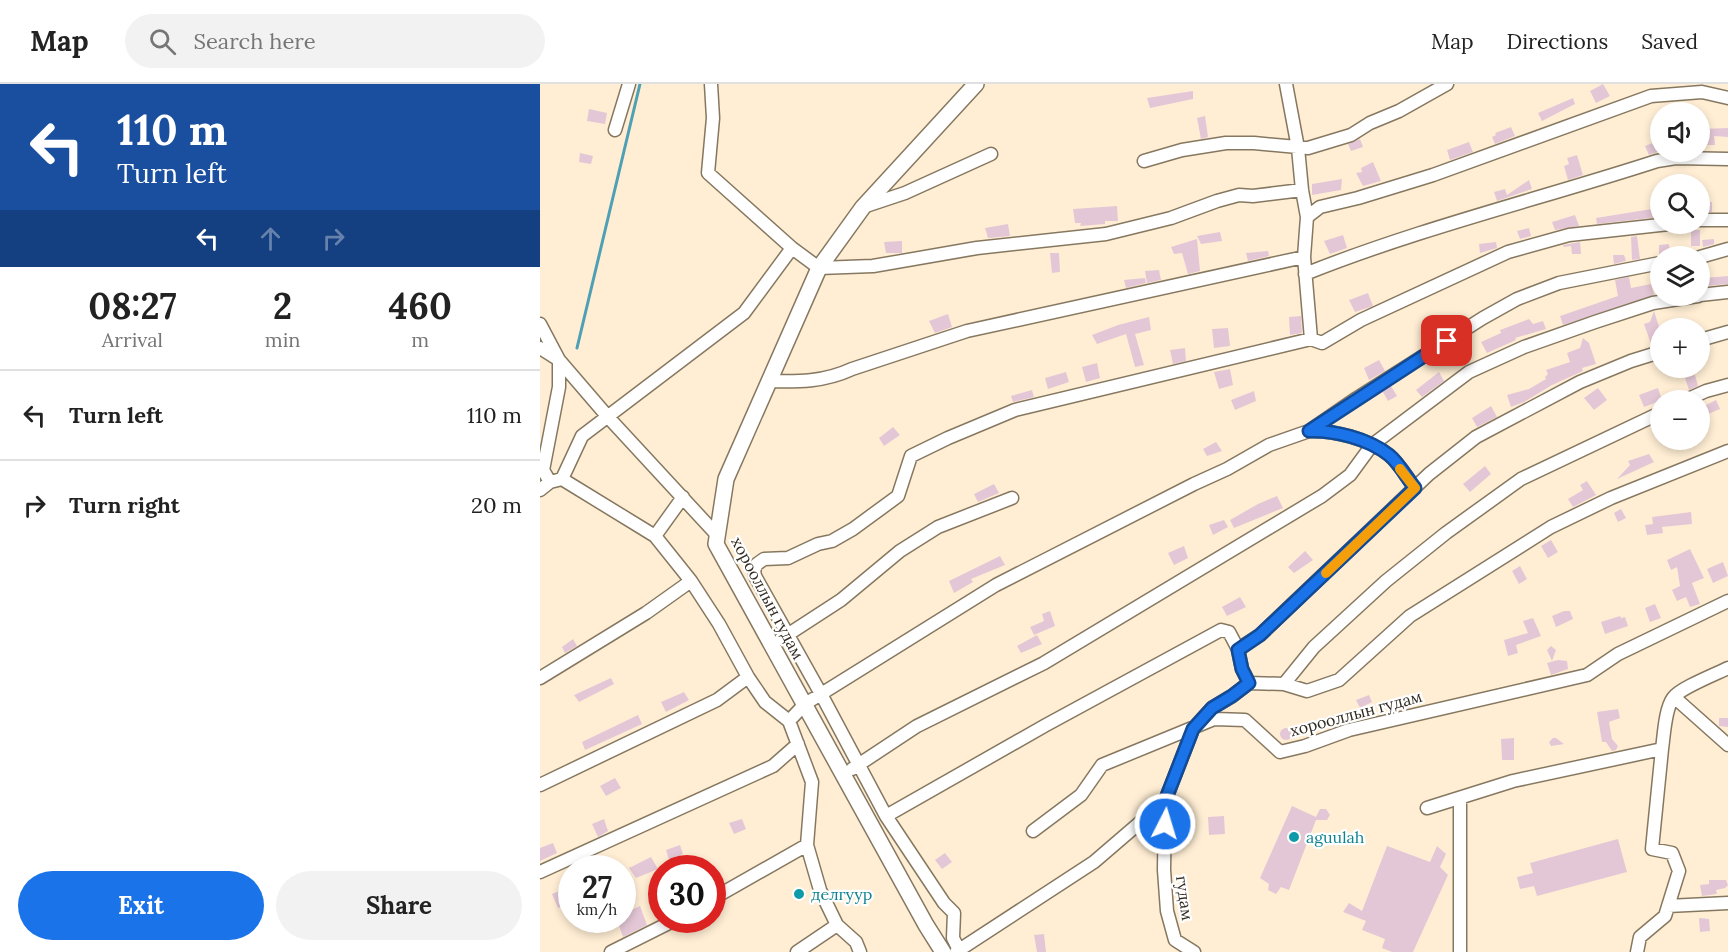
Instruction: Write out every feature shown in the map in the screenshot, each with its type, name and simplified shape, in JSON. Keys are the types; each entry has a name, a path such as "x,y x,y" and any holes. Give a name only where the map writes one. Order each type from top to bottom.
{"main road":[{"name":"хорооллын гудам","path":"943,952 716,543 726,479 819,268 863,207 976,84"}],"street":[{"path":"615,130 629,84"},
{"path":"711,84 713,118 708,173 792,248 819,268 873,266 976,248 1106,234 1171,218 1239,195 1253,196 1302,189"},
{"path":"1286,84 1298,148 1307,217 1304,256 1311,339"},
{"path":"1144,161 1182,150 1226,143 1308,148 1351,135 1448,84"},
{"path":"1307,217 1320,207 1433,175 1651,96 1702,92 1728,98"},
{"path":"863,207 905,193 991,154"},
{"path":"1305,274 1364,250 1419,232 1657,161 1676,158 1728,159"},
{"path":"1710,220 1728,220"},
{"path":"1650,226 1579,234 1527,245 1390,306 1322,343 1311,339 1015,410 911,456 898,496 853,529 832,541 818,544 788,558 764,559 757,564 754,576 821,694 886,816 944,903 954,913 953,938 957,951 1094,862 1165,801 1193,729 1212,708 1249,683 1284,684 1307,691 1339,680 1410,616 1551,527 1611,498 1728,451"},
{"path":"551,484 582,436 744,314 792,248"},
{"path":"1710,254 1728,249"},
{"path":"768,381 802,382 835,377 852,369 967,331 1304,256"},
{"path":"789,721 806,704 821,694 996,585 1194,483 1227,469 1269,445 1309,431 1473,324 1517,299 1559,283 1650,266"},
{"path":"1710,294 1728,292"},
{"path":"843,775 917,726 1044,663 1322,496 1350,475 1372,445 1469,372 1524,347 1650,304"},
{"path":"540,324 559,360 608,417 717,535"},
{"path":"1710,337 1728,332"},
{"path":"540,348 559,360"},
{"path":"1238,650 1260,635 1429,474 1476,437 1580,382 1650,355"},
{"path":"559,360 559,387 543,470 551,484 655,536 691,581 765,702 789,721 812,783 807,845 819,890 837,926 855,942 861,952"},
{"path":"1710,390 1728,385"},
{"path":"1284,684 1314,647 1386,581 1446,533 1521,479 1650,418"},
{"path":"1309,431 1321,431 1372,445 1390,455 1415,488"},
{"path":"655,536 683,497"},
{"path":"772,645 841,600 900,551 938,527 1012,498"},
{"path":"540,678 646,613 691,581"},
{"name":"хорооллын гудам","path":"1033,831 1081,795 1102,765 1214,719 1245,720 1280,752 1305,746 1349,730 1587,675 1618,654 1728,600"},
{"path":"886,816 1046,725 1221,630 1228,632 1238,650 1242,669 1249,683"},
{"path":"1636,952 1640,937 1665,916 1679,871 1672,853 1652,849 1665,723 1674,697 1698,682 1728,668"},
{"path":"540,785 717,700 748,677"},
{"path":"1674,697 1728,745"},
{"path":"540,872 773,766 798,744"},
{"path":"1427,808 1513,781 1662,749"},
{"path":"1460,799 1460,952"},
{"name":"гудам","path":"1165,801 1164,870 1167,912 1175,940 1194,952"},
{"path":"726,890 807,845"},
{"path":"1668,906 1728,903"},
{"path":"797,952 837,926"},
{"path":"611,952 649,933"}],"building":[{"path":"1603,84 1610,96 1596,103 1590,91"},
{"path":"1193,91 1193,99 1150,108 1147,98"},
{"path":"1573,98 1575,104 1542,121 1538,113"},
{"path":"589,109 607,113 605,124 587,121"},
{"path":"1205,116 1208,137 1201,139 1197,118"},
{"path":"1511,127 1515,136 1495,144 1492,137 1496,135 1495,133"},
{"path":"1728,128 1728,137 1714,136 1715,145 1710,145 1710,129"},
{"path":"1360,139 1363,147 1351,151 1348,144"},
{"path":"1469,142 1473,152 1450,160 1447,150"},
{"path":"1650,144 1650,155 1649,155 1645,146"},
{"path":"580,153 593,156 591,164 579,162"},
{"path":"1577,155 1583,175 1568,180 1564,166 1569,164 1567,158"},
{"path":"1373,162 1381,181 1363,186 1356,173 1362,172 1361,168"},
{"path":"1342,179 1341,190 1312,195 1312,184"},
{"path":"1529,180 1532,189 1497,201 1494,192 1505,189 1507,195"},
{"path":"1117,206 1118,221 1080,226 1081,223 1075,223 1073,209"},
{"path":"1650,209 1650,218 1597,224 1596,218"},
{"path":"1575,215 1579,226 1555,230 1552,222"},
{"path":"1008,224 1010,236 988,238 985,228"},
{"path":"1529,228 1531,236 1520,239 1517,231"},
{"path":"1220,232 1222,241 1201,244 1197,236"},
{"path":"1691,234 1700,234 1700,246 1691,246"},
{"path":"1343,235 1347,248 1330,254 1324,241"},
{"path":"1637,236 1640,259 1632,260 1631,237"},
{"path":"1197,239 1200,271 1188,274 1182,253 1174,254 1171,247"},
{"path":"1714,239 1714,244 1703,246 1702,240"},
{"path":"902,241 902,253 886,253 884,242"},
{"path":"1496,242 1497,248 1480,253 1479,244"},
{"path":"1580,242 1581,254 1572,254 1571,246 1564,247 1563,245"},
{"path":"1268,251 1269,256 1248,261 1246,253"},
{"path":"1050,253 1059,253 1060,272 1052,273"},
{"path":"1613,255 1624,255 1626,261 1614,264"},
{"path":"1159,270 1161,280 1147,283 1145,271"},
{"path":"1728,276 1728,284 1710,286 1710,278"},
{"path":"1629,277 1631,288 1650,284 1650,296 1563,325 1560,316 1618,296 1615,280"},
{"path":"1145,278 1146,283 1126,288 1124,280"},
{"path":"1368,293 1373,306 1355,312 1349,300"},
{"path":"948,314 952,327 935,333 929,321"},
{"path":"1301,316 1302,333 1290,335 1289,317"},
{"path":"1149,317 1151,330 1135,334 1144,365 1135,367 1126,334 1097,344 1092,335 1118,325"},
{"path":"1529,319 1533,324 1543,321 1546,329 1515,338 1516,340 1487,353 1481,342 1501,333 1500,330"},
{"path":"1650,322 1650,341 1644,324"},
{"path":"1437,323 1444,333 1430,342 1425,332"},
{"path":"1228,328 1230,346 1214,348 1212,329"},
{"path":"1583,338 1589,343 1596,364 1582,368 1583,371 1511,407 1507,395 1529,389 1546,379 1548,374 1546,370 1570,362 1567,353 1580,348"},
{"path":"1185,348 1186,361 1173,364 1170,350"},
{"path":"1379,360 1385,371 1369,380 1364,368"},
{"path":"1097,363 1100,378 1086,382 1082,367"},
{"path":"1230,369 1233,385 1219,389 1214,372"},
{"path":"1066,372 1069,382 1048,389 1045,378"},
{"path":"1439,372 1444,381 1422,397 1416,390"},
{"path":"1685,378 1696,378 1698,386 1689,390"},
{"path":"1391,386 1397,396 1388,401 1383,392"},
{"path":"1598,388 1607,400 1594,410 1584,398"},
{"path":"1032,390 1034,397 1013,402 1011,396"},
{"path":"1254,391 1256,401 1235,410 1231,400"},
{"path":"1650,391 1650,405 1644,407 1639,395"},
{"path":"1716,400 1720,409 1710,413 1710,403"},
{"path":"1491,406 1497,417 1477,427 1472,418"},
{"path":"893,427 900,435 884,446 879,438"},
{"path":"1216,442 1222,451 1207,456 1203,449"},
{"path":"1649,454 1654,462 1617,479 1630,465 1628,461"},
{"path":"1485,466 1491,474 1470,492 1463,484"},
{"path":"1587,481 1596,495 1573,507 1568,499 1583,490 1580,485"},
{"path":"994,484 999,493 978,502 974,494"},
{"path":"1277,496 1283,508 1234,528 1230,520"},
{"path":"1621,509 1626,518 1618,522 1614,513"},
{"path":"1691,512 1692,524 1662,527 1663,533 1647,535 1645,525 1653,524 1652,517"},
{"path":"1224,520 1228,527 1213,535 1209,525"},
{"path":"1551,540 1558,552 1548,558 1541,546"},
{"path":"1184,546 1188,558 1174,565 1168,553"},
{"path":"1690,549 1704,578 1692,583 1700,604 1690,607 1686,597 1677,601 1672,590 1680,586 1677,567 1671,570 1667,560"},
{"path":"1305,551 1313,560 1294,573 1288,567"},
{"path":"1000,556 1005,565 971,579 973,582 954,593 949,581"},
{"path":"1723,562 1728,576 1713,583 1707,569"},
{"path":"1520,566 1527,579 1519,584 1512,571"},
{"path":"1240,597 1246,607 1227,616 1222,607"},
{"path":"1655,604 1661,618 1650,622 1645,608"},
{"path":"1050,611 1055,626 1034,635 1030,627 1044,621 1042,614"},
{"path":"1570,611 1573,619 1556,627 1552,616"},
{"path":"1620,616 1625,617 1628,626 1605,634 1601,622"},
{"path":"1533,618 1541,636 1516,645 1518,653 1508,656 1504,640 1528,633 1523,621"},
{"path":"1037,635 1042,644 1021,653 1017,646"},
{"path":"573,639 577,646 565,653 562,647"},
{"path":"1551,646 1556,650 1552,661 1547,650"},
{"path":"1558,660 1567,661 1568,669 1551,675 1547,663"},
{"path":"611,678 614,684 579,702 574,695"},
{"path":"684,692 689,700 666,712 661,702"},
{"path":"1369,695 1372,702 1360,708 1356,700"},
{"path":"1618,709 1620,718 1609,722 1612,739 1618,746 1612,751 1606,742 1602,742 1597,712"},
{"path":"638,715 642,724 585,750 582,742"},
{"path":"1719,718 1728,718 1728,727 1719,726"},
{"path":"1288,728 1292,734 1288,740 1284,740 1280,732"},
{"path":"1514,738 1514,760 1502,760 1501,739"},
{"path":"1553,738 1564,744 1551,746 1549,742"},
{"path":"615,778 621,788 606,796 600,786"},
{"name":"aguulah","path":"1292,806 1316,817 1320,809 1326,809 1330,815 1327,820 1316,820 1289,890 1281,887 1276,894 1268,890 1269,884 1260,878"},
{"path":"1224,816 1225,834 1209,835 1208,817"},
{"path":"604,819 608,831 598,837 592,824"},
{"path":"742,819 746,829 734,834 729,823"},
{"path":"1618,839 1627,872 1537,896 1534,886 1520,889 1517,877 1533,873 1530,863"},
{"path":"553,843 557,853 540,861 540,848"},
{"path":"680,845 683,854 668,855 666,850"},
{"path":"1387,846 1430,862 1437,846 1446,854 1440,867 1448,875 1413,952 1392,952 1382,948 1385,939 1362,930 1366,921 1343,912 1349,903 1362,911"},
{"path":"945,853 952,862 942,869 935,860"},
{"path":"648,858 648,873 636,878 636,864"},
{"path":"1709,880 1726,880 1728,885 1716,890 1717,894 1702,896 1700,885 1709,884"},
{"path":"558,892 558,908 552,894"},
{"path":"640,906 647,925 636,930 636,908"},
{"path":"1699,918 1709,919 1710,931 1700,932"},
{"path":"1044,934 1046,952 1037,952 1034,935"}],"waterway":[{"path":"577,348 640,84"}],"slow traffic":[{"path":"1326,573 1415,488 1400,469"}],"place":[{"name":"aguulah","path":"1294,837"},
{"name":"делгуур","path":"799,894"}],"route":[{"path":"1165,824 1165,801 1193,729 1212,708 1249,683 1242,669 1238,650 1260,635 1415,488 1390,455 1372,445 1321,431 1309,431 1447,341"}]}
